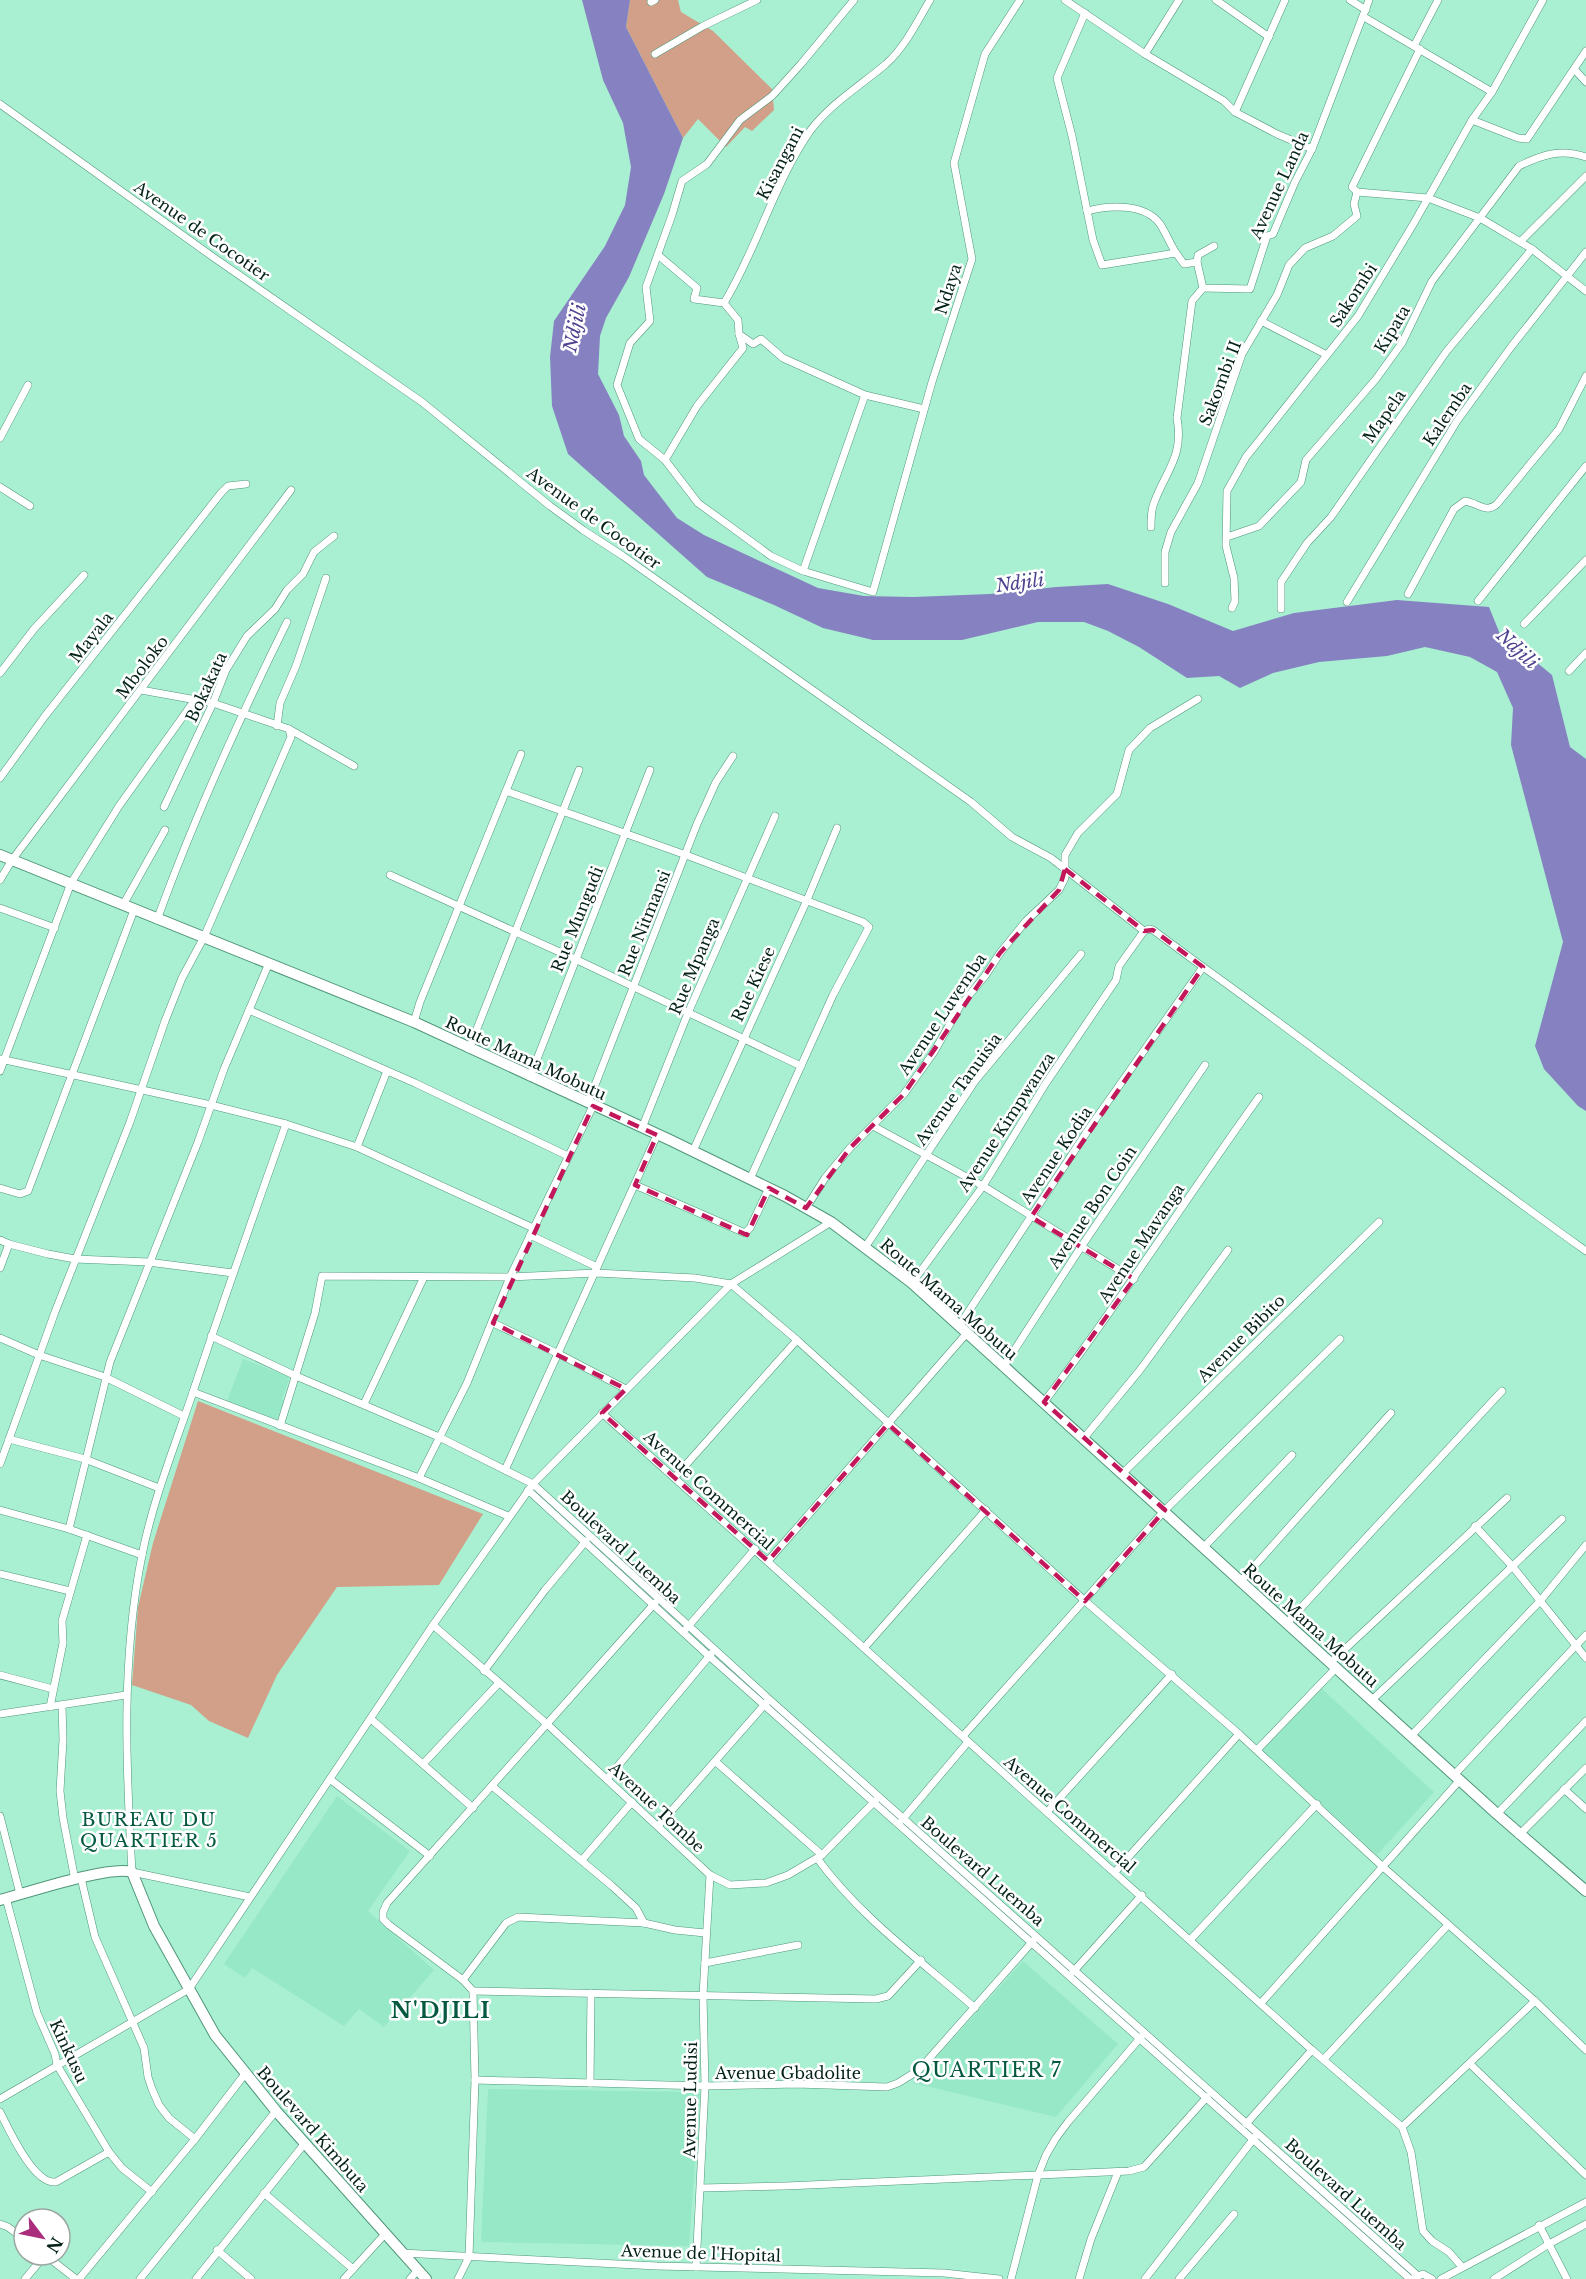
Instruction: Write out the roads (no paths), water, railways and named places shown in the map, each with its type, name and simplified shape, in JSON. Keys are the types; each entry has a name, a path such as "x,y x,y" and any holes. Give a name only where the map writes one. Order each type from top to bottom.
{"street":[{"path":"656,54 703,26 757,0"},
{"path":"854,0 772,96 740,120 707,164 682,181 646,287 650,321 630,343 617,385 639,439 665,460 698,503 771,556 802,571 865,395"},
{"name":"Kisangani","path":"724,303 741,274 784,178 811,130 853,88 887,63 906,41 930,0"},
{"name":"Ndaya","path":"802,571 873,592 924,409 972,259 954,163 986,54 1020,0"},
{"path":"1065,0 1075,2 1085,13 1145,54 1224,101 1235,112 1312,149"},
{"path":"1145,54 1179,0"},
{"path":"1216,0 1269,37"},
{"path":"1235,112 1285,0"},
{"path":"1350,0 1365,13 1417,47 1492,92"},
{"name":"Avenue Landa","path":"1203,288 1250,289 1267,236 1274,234 1294,182 1312,149 1370,0"},
{"path":"1438,0 1354,189 1428,198 1480,218 1521,241 1586,291"},
{"name":"Sakombi","path":"1232,608 1235,601 1234,578 1226,546 1227,490 1246,458 1358,316 1472,120 1492,92 1543,0"},
{"path":"1085,13 1057,78 1072,136 1087,211 1102,264 1176,253"},
{"path":"1472,120 1518,138 1527,139 1586,51"},
{"path":"1575,70 1586,82"},
{"name":"Avenue de Cocotier","path":"0,104 213,257 422,402 558,512 971,802 1012,837 1036,848 1144,931 1153,930 1294,1032 1419,1129 1586,1251"},
{"name":"Kipata","path":"1227,537 1259,526 1301,482 1306,460 1376,379 1406,335 1432,281 1519,166 1534,159 1564,152 1586,157"},
{"path":"1521,241 1586,176"},
{"name":"Sakombi II","path":"1165,583 1165,552 1171,532 1198,483 1242,354 1277,295 1289,265 1305,248 1333,236 1357,216 1354,189"},
{"path":"1087,211 1124,207 1151,215 1160,224 1184,264 1197,262"},
{"path":"1150,527 1153,505 1173,466 1180,435 1177,418 1192,301 1203,288 1197,262 1198,255 1214,246"},
{"name":"Mapela","path":"1281,609 1281,582 1307,543 1331,517 1446,352 1532,249"},
{"name":"Kalemba","path":"1347,602 1457,421 1511,347 1586,252"},
{"path":"658,255 698,288 694,299 724,303 738,320 739,334 744,348 697,406 665,460"},
{"path":"1261,321 1327,355"},
{"path":"739,334 753,344 761,339 783,358 865,395 924,409"},
{"path":"1408,594 1454,509 1466,501 1486,509 1497,504 1559,429 1586,376"},
{"path":"0,438 28,385"},
{"path":"1478,602 1586,466"},
{"name":"Mayala","path":"0,778 45,716 228,486 246,484"},
{"path":"0,487 30,506"},
{"name":"Mboloko","path":"0,879 291,490"},
{"name":"Bokakata","path":"164,807 226,670 247,636 274,609 287,590 303,574 314,552 334,536"},
{"path":"1524,624 1586,560"},
{"path":"0,673 34,629 84,575"},
{"path":"277,726 280,703 296,666 326,578"},
{"path":"157,920 169,886 242,714 288,622"},
{"path":"1569,671 1586,653"},
{"path":"141,690 213,703 289,729 354,766"},
{"name":"Avenue Luvemba","path":"806,1208 825,1178 904,1095 934,1052 960,1006 985,976 1000,953 1026,921 1059,890 1065,878 1065,855 1078,833 1117,794 1129,750 1150,728 1198,699"},
{"path":"0,1071 2,1060 71,883 119,806 194,701"},
{"path":"0,1464 182,978 204,937 287,747 291,737 289,729"},
{"path":"414,1022 420,1002 521,754"},
{"name":"Rue Nitmansi","path":"419,1478 467,1383 510,1277 591,1104 632,988 686,855 716,782 733,756"},
{"path":"469,1049 579,770"},
{"name":"Rue Mungudi","path":"530,1077 650,770"},
{"path":"506,791 867,923 869,927 867,933 833,995 750,1179"},
{"name":"Rue Mpanga","path":"642,1128 688,1013 775,816"},
{"name":"Rue Kiese","path":"693,1151 807,900 837,828"},
{"path":"123,905 165,830"},
{"name":"Route Mama Mobutu","path":"0,855 414,1022 693,1151 769,1188 831,1222 912,1282 1122,1474 1165,1510 1240,1582 1519,1835 1586,1892"},
{"path":"390,875 801,1066"},
{"path":"0,908 55,928"},
{"path":"0,1188 20,1194 28,1191 73,1077 110,969 134,910"},
{"name":"Avenue Kimpwanza","path":"912,1282 983,1186 1046,1083 1116,980 1119,966 1144,931"},
{"name":"Avenue Tanuisia","path":"866,1246 975,1081 1081,954"},
{"path":"69,1529 105,1377 148,1262 268,963"},
{"name":"Avenue Kodia","path":"768,1560 888,1424 963,1330 1031,1216 1092,1124 1203,967"},
{"path":"249,1010 387,1071 568,1156"},
{"path":"2,1060 211,1105 286,1124 357,1147 532,1232 596,1270"},
{"name":"Avenue Bon Coin","path":"1004,1366 1081,1247 1205,1065"},
{"path":"357,1147 387,1071"},
{"name":"Avenue Mavanga","path":"1044,1402 1090,1343 1214,1159 1259,1097"},
{"path":"132,1872 127,1785 126,1695 135,1600 142,1555 159,1488 286,1124"},
{"path":"873,1126 983,1186 1134,1279"},
{"path":"505,1470 657,1135"},
{"path":"635,1185 745,1233 750,1228 769,1188"},
{"path":"0,2099 189,1989 433,1625 508,1516 531,1487 731,1284 831,1222"},
{"name":"Avenue Bibito","path":"1122,1474 1378,1222"},
{"path":"0,1240 75,1259 148,1262 233,1273"},
{"path":"0,1268 9,1244"},
{"path":"1084,1438 1140,1370 1228,1250"},
{"path":"280,1426 315,1313 322,1276 510,1277 596,1270 695,1278 731,1284 797,1340 1085,1601 1257,1750 1447,1926 1535,2001 1586,2050"},
{"path":"364,1404 424,1277"},
{"path":"492,1323 626,1389"},
{"name":"Boulevard Luemba","path":"211,1336 296,1376 439,1437 505,1470 531,1487 767,1703 1414,2278"},
{"path":"0,1338 39,1355 105,1377 184,1416"},
{"path":"901,1822 966,1739 1165,1510 1340,1339"},
{"path":"675,1477 797,1340"},
{"path":"1286,1624 1503,1391"},
{"path":"192,1392 419,1478 508,1516"},
{"name":"Avenue Commercial","path":"602,1413 1262,2002 1312,2050 1402,2127"},
{"path":"1240,1582 1392,1413"},
{"path":"9,1439 85,1459 159,1488"},
{"path":"1204,1547 1292,1455"},
{"path":"1257,1750 1333,1666 1506,1498"},
{"path":"0,1510 69,1529 142,1555"},
{"path":"864,1648 986,1510"},
{"path":"1371,1700 1562,1519"},
{"path":"1475,1526 1541,1600 1586,1658"},
{"path":"50,1707 63,1643 62,1621 87,1535"},
{"path":"484,1671 545,1590 587,1540"},
{"path":"1411,1736 1541,1600 1586,1545"},
{"path":"686,1630 755,1549"},
{"path":"0,1574 70,1591"},
{"path":"458,2279 469,2257 475,2080 473,1991 463,1980 383,1919 383,1912 387,1903 656,1602"},
{"name":"Avenue Tombe","path":"433,1625 498,1684 547,1724 710,1875 730,1885 766,1883 788,1875 819,1856 876,1799"},
{"path":"1262,2002 1457,1777 1586,1635"},
{"path":"607,1779 712,1653"},
{"path":"1047,1812 1172,1674"},
{"path":"0,1675 53,1689"},
{"path":"424,1763 498,1684"},
{"path":"0,1714 126,1695"},
{"path":"658,1826 767,1703"},
{"path":"62,1705 63,1740 60,1791 63,1818 95,1937 144,2048 148,2077 159,2105 169,2118 195,2139"},
{"path":"371,1719 473,1808"},
{"path":"1497,1814 1586,1721"},
{"path":"1115,1872 1239,1734"},
{"path":"716,1762 819,1856 835,1882 875,1923 975,2007"},
{"path":"1519,1835 1586,1768"},
{"path":"331,1780 430,1856"},
{"path":"492,1786 636,1908 644,1923"},
{"path":"1564,1789 1586,1809"},
{"path":"582,1860 632,1802"},
{"path":"1191,1939 1317,1804"},
{"path":"0,1816 20,1894"},
{"path":"3,1899 112,1871 132,1872 250,1898"},
{"name":"Boulevard Kimbuta","path":"132,1872 154,1926 215,2035 276,2111 402,2253 418,2276"},
{"name":"Avenue Ludisi","path":"696,2267 705,2086 703,1995 705,1933 710,1875"},
{"path":"1072,1973 1142,1895"},
{"name":"Kinkusu","path":"3,1899 37,2013 55,2054 57,2066 109,2152 122,2168 152,2193"},
{"path":"463,1980 511,1919 644,1923 675,1930 705,1933"},
{"path":"1324,2060 1447,1926"},
{"name":"Avenue Gbadolite","path":"475,2080 705,2086 797,2084 887,2087 898,2084 919,2070 1035,1940"},
{"path":"705,1963 798,1945"},
{"path":"473,1991 883,1999 921,1960"},
{"path":"590,2083 591,1993"},
{"path":"1462,2268 1449,2252 1432,2241 1423,2231 1411,2152 1402,2127 1535,2001"},
{"path":"1011,2279 1038,2175 1056,2138 1142,2035"},
{"path":"1246,2124 1312,2050"},
{"path":"1470,2064 1586,2175"},
{"path":"62,2267 78,2279 152,2193 245,2074"},
{"path":"701,2188 780,2187 1118,2172 1144,2167 1208,2096"},
{"name":"Boulevard Luemba","path":"1208,2096 1246,2124 1255,2137"},
{"path":"140,2279 276,2111"},
{"path":"0,2112 15,2141 39,2176 50,2183 56,2182 109,2152"},
{"path":"1144,2279 1255,2137"},
{"path":"196,2279 305,2143"},
{"path":"1079,2279 1091,2239 1118,2172"},
{"path":"264,2193 353,2269"},
{"path":"1441,2279 1586,2202"},
{"path":"1179,2279 1234,2214"},
{"path":"1494,2279 1549,2244 1586,2224"},
{"path":"1539,2225 1567,2279"},
{"path":"344,2279 384,2234"},
{"path":"218,2250 251,2279"},
{"name":"Avenue de l'Hopital","path":"402,2253 999,2279"},
{"path":"26,2279 36,2267"},
{"path":"1414,2278 1426,2274 1432,2279"}],"water":[{"name":"Ndjili","path":"582,0 630,0 626,27 683,138 664,194 629,277 606,318 600,336 598,374 619,415 624,436 641,461 644,475 677,518 704,535 818,588 864,596 990,594 1108,584 1168,604 1233,631 1294,613 1397,600 1489,607 1502,639 1518,647 1552,675 1570,747 1586,759 1586,1111 1578,1106 1544,1069 1535,1046 1563,942 1511,745 1513,708 1497,672 1470,657 1425,647 1387,656 1319,662 1273,673 1240,688 1219,676 1187,678 1139,647 1084,622 1038,622 962,640 873,640 823,628 707,577 568,454 552,406 550,357 554,321 605,246 625,205 631,167 623,123 603,80"}],"district":[{"name":"BUREAU DU QUARTIER 5","path":"149,1830"},
{"name":"N'DJILI","path":"441,2010"},
{"name":"QUARTIER 7","path":"987,2070"}]}
